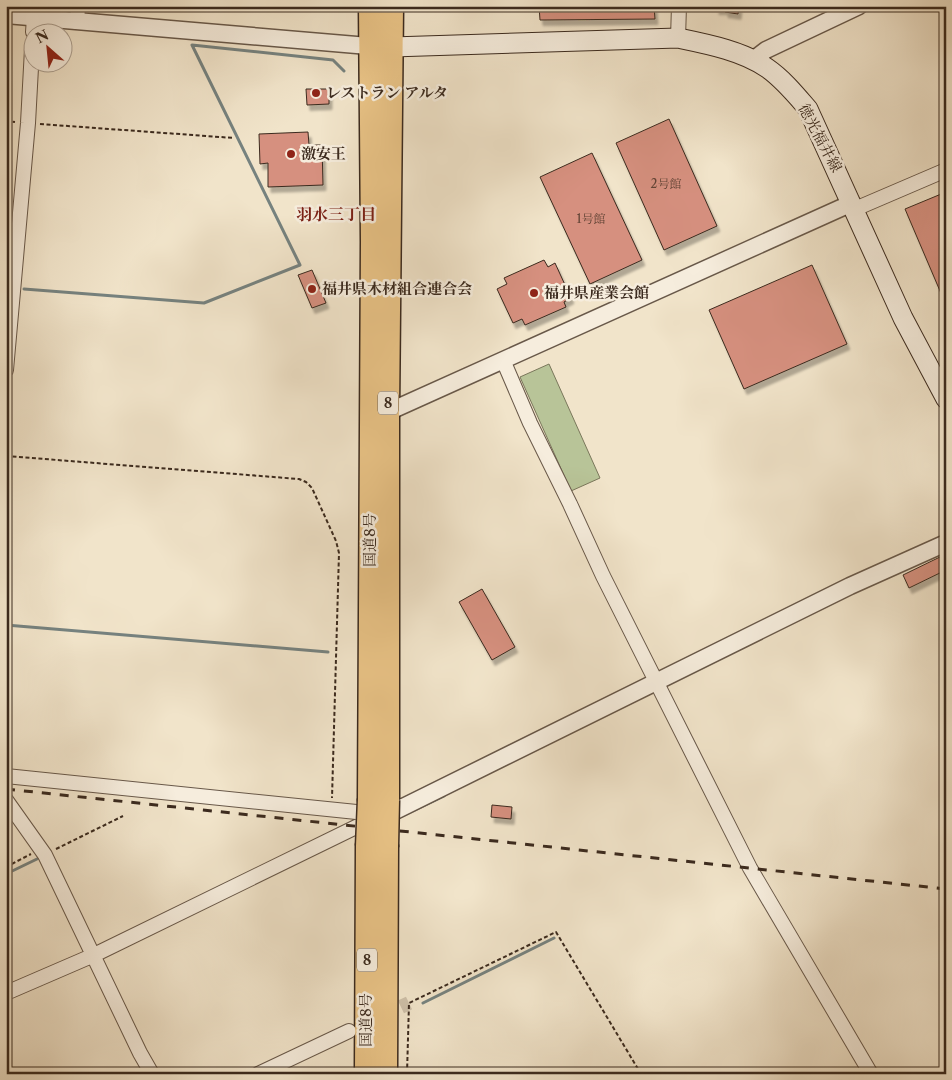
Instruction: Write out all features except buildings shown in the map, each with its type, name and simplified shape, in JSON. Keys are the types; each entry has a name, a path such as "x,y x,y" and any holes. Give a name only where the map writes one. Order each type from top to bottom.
{"highway":[{"name":"国道8号","path":"370,6 369,46 381,805"},
{"name":"国道8号","path":"366,1074 377,847 381,805 388,412 392,6"},
{"name":"国道8号","path":"377,847 386,1074"}],"main road":[{"name":"徳光福井線","path":"392,47 678,38 715,46 754,60 767,68 794,92 808,109 854,206 903,318 946,399"}],"street":[{"path":"678,38 679,6"},
{"path":"754,60 766,50 859,6"},
{"path":"46,22 78,14 392,47"},
{"path":"6,15 26,22"},
{"path":"6,370 31,72"},
{"path":"388,412 854,206 946,170"},
{"path":"503,360 530,422 603,576 750,868 871,1074"},
{"path":"6,993 94,955 356,827 381,805 656,682 850,586 946,543"},
{"path":"6,776 331,809 381,805"},
{"path":"6,800 43,852 140,1053 152,1074"},
{"path":"258,1074 349,1031"}],"path":[{"path":"28,123 234,138"},
{"path":"6,456 299,479 306,482 312,488 336,541 339,553 331,809"},
{"path":"6,867 123,816"},
{"path":"407,1074 409,1003 556,932 640,1074"}],"green space":[{"path":"549,364 600,478 571,491 520,377"}],"waterway":[{"path":"24,289 204,303 300,265 192,45 333,60 344,71"},
{"path":"6,625 328,652"},
{"path":"396,819 444,796"},
{"path":"6,874 37,859"},
{"path":"423,1003 554,938"}],"tunnel":[{"path":"382,1016 409,1003"}],"railway":[{"path":"6,789 946,889"}],"place":[{"name":"レストラン アルタ","path":"316,93"},
{"name":"激安王","path":"291,154"},
{"name":"福井県木材組合連合会","path":"312,289"},
{"name":"福井県産業会館","path":"534,293"}],"district":[{"name":"羽水三丁目","path":"336,214"}]}
